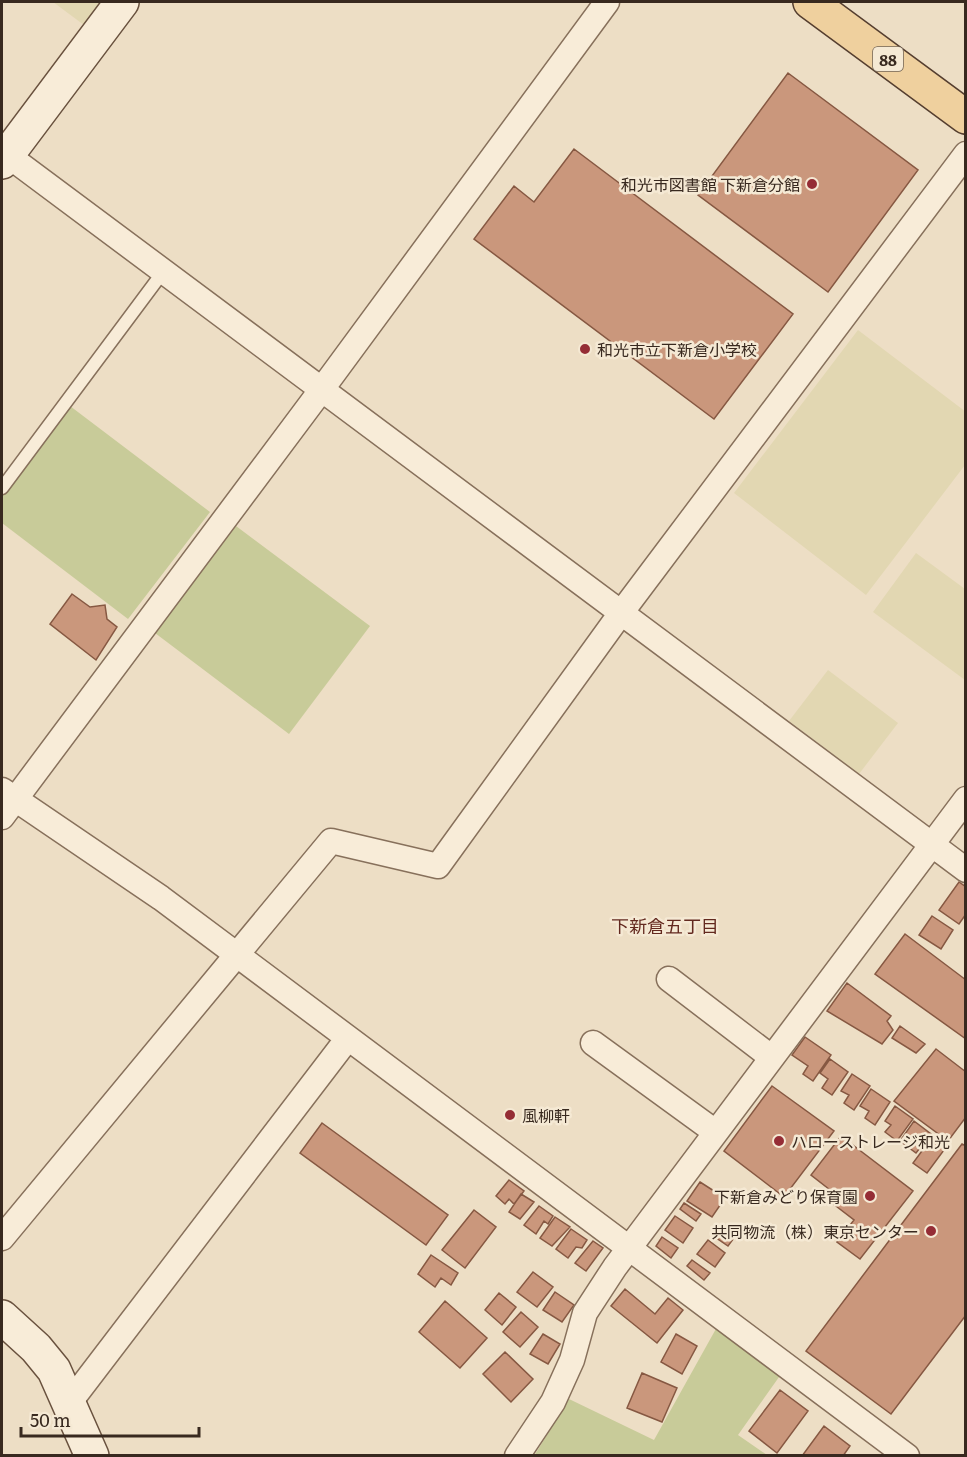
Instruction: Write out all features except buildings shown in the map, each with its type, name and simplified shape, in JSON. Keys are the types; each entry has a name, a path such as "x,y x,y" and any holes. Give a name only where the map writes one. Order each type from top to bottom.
{"main road":[{"name":"88","path":"810,2 966,117"}],"street":[{"path":"122,2 3,156 322,389 966,870"},
{"path":"606,2 322,389 6,802 161,898 629,1248 786,1362 907,1455"},
{"path":"2,1238 331,841 438,866 621,613 966,154"},
{"path":"517,1455 553,1402 572,1360 585,1313 629,1248 714,1131 966,799"},
{"path":"669,979 771,1057"},
{"path":"70,1402 348,1038"},
{"path":"592,1043 714,1131"},
{"path":"2,1317 36,1348 54,1370 92,1455"}],"lane":[{"path":"2,488 163,272"}],"shaded area":[{"path":"53,2 109,2 88,28"},
{"path":"858,330 966,412 965,465 866,595 734,493"},
{"path":"916,553 965,589 965,680 873,612"},
{"path":"828,670 898,723 859,774 789,721"}],"green space":[{"path":"70,406 210,512 128,619 2,523 2,497"},
{"path":"236,526 370,626 289,734 155,633"},
{"path":"717,1327 784,1370 738,1435 767,1455 534,1456 569,1399 654,1440"}],"place":[{"name":"和光市図書館 下新倉分館","path":"812,184"},
{"name":"和光市立下新倉小学校","path":"585,349"},
{"name":"風柳軒","path":"510,1115"},
{"name":"ハローストレージ和光","path":"779,1141"},
{"name":"下新倉みどり保育園","path":"870,1196"},
{"name":"共同物流（株）東京センター","path":"931,1231"}],"district":[{"name":"下新倉五丁目","path":"665,925"}]}
